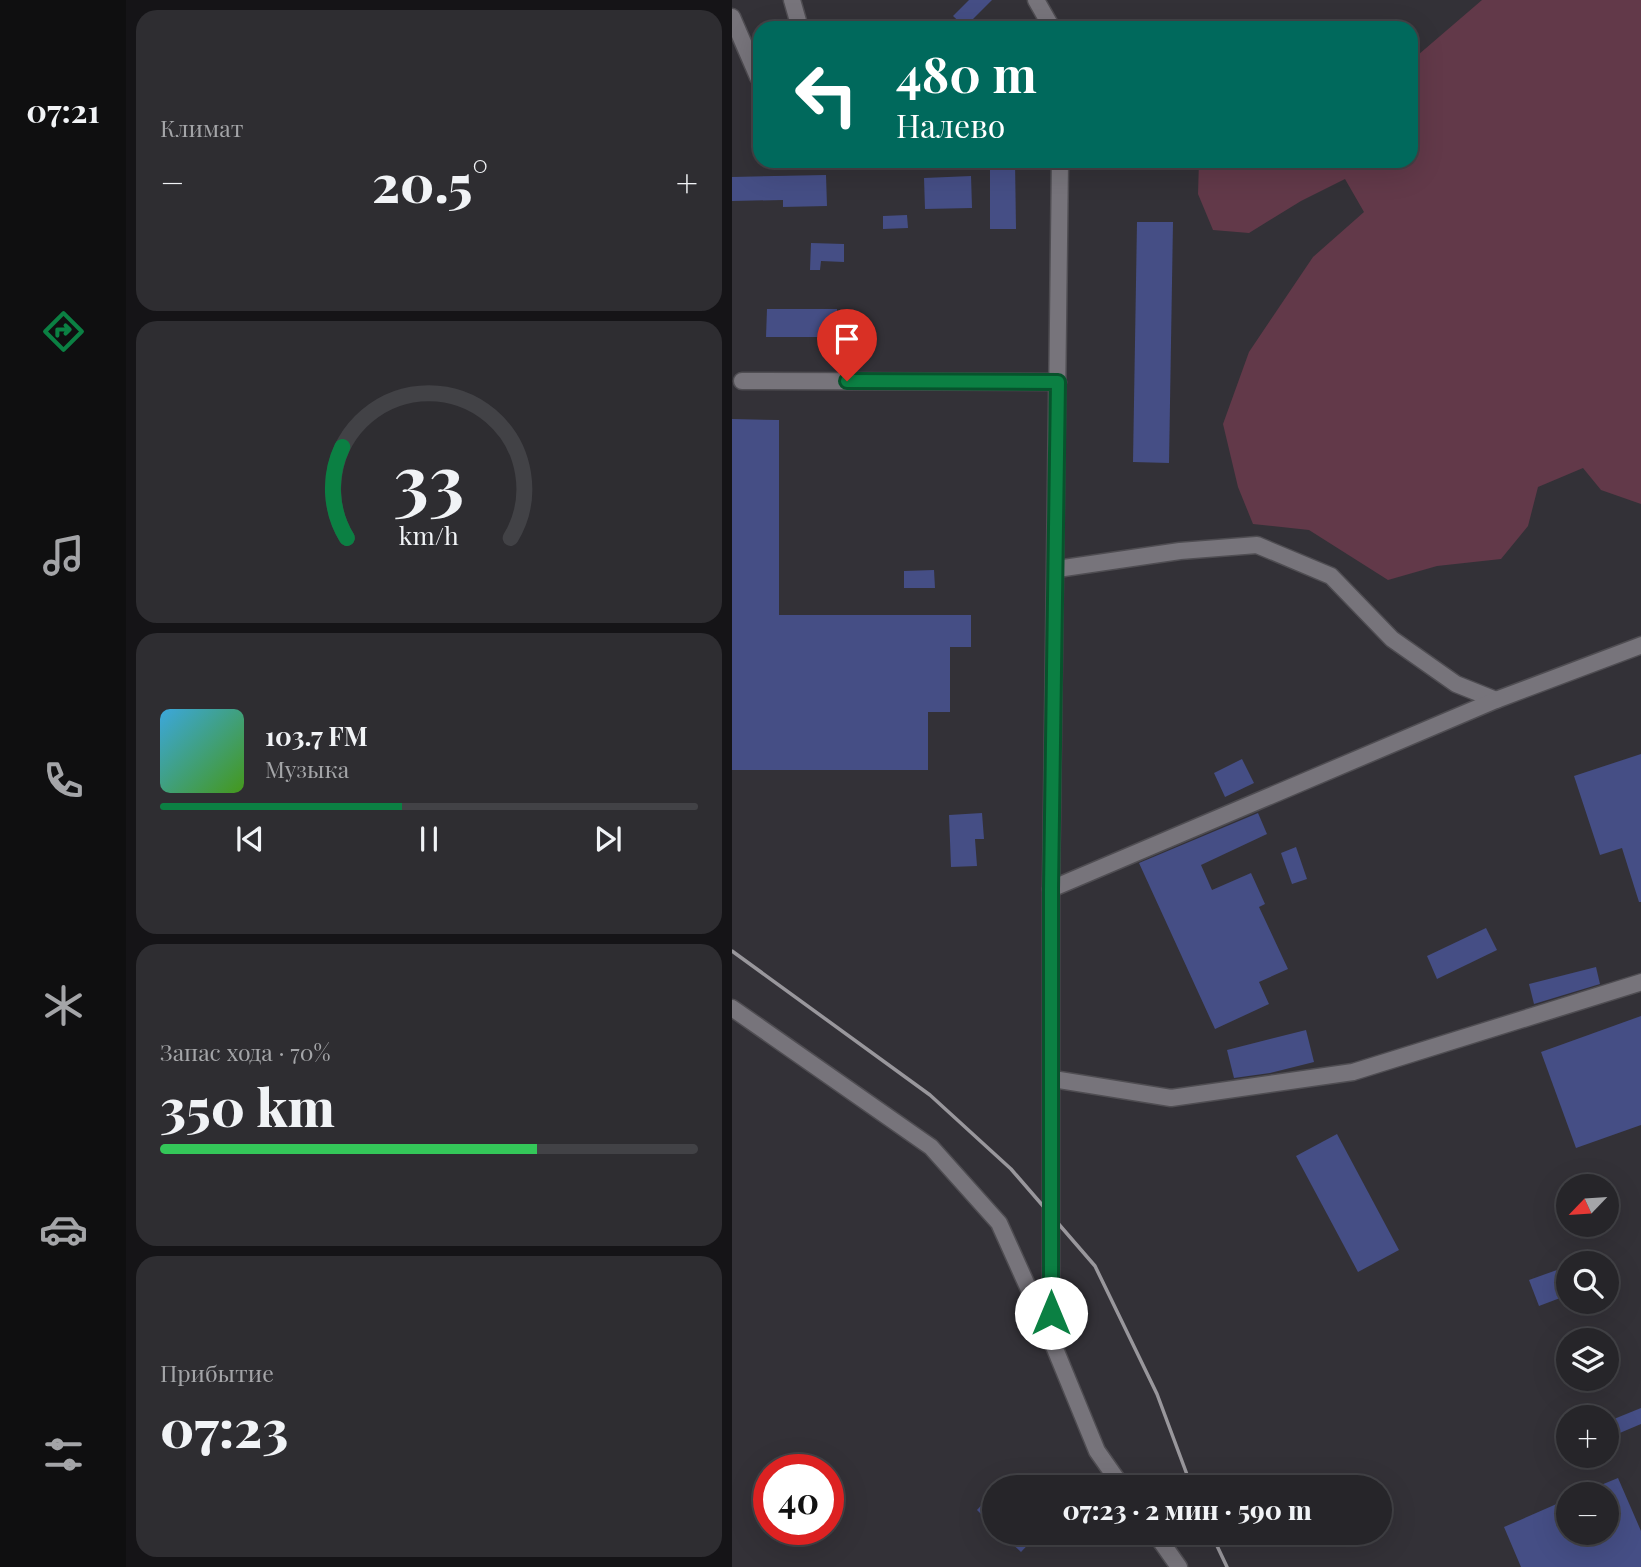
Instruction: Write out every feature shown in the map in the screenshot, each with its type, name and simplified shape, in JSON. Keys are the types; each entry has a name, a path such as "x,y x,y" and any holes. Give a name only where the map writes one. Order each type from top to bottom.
{"street":[{"path":"792,0 798,21"},
{"path":"1036,0 1048,21"},
{"path":"732,17 753,65"},
{"path":"1051,1339 1051,889 1060,168"},
{"path":"742,381 1058,382"},
{"path":"1057,569 1180,551 1257,545 1331,576 1392,639 1456,684 1496,700"},
{"path":"1051,889 1496,700 1641,645"},
{"path":"1053,1079 1171,1098 1353,1072 1641,982"},
{"path":"732,1008 931,1147 999,1223 1097,1451 1114,1475"},
{"path":"1163,1545 1179,1567"}],"shaded area":[{"path":"1482,0 1641,0 1641,504 1601,490 1583,468 1538,487 1528,526 1501,559 1437,566 1388,580 1309,530 1253,524 1238,487 1223,424 1249,352 1313,257 1364,212 1345,179 1301,201 1249,233 1213,230 1198,194 1199,168 1418,168 1418,55"}],"building":[{"path":"969,0 992,0 971,21 958,21 953,16"},
{"path":"990,168 1015,168 1016,229 990,229"},
{"path":"826,175 827,206 783,207 783,200 732,201 732,177"},
{"path":"971,176 972,208 925,209 924,178"},
{"path":"907,215 908,228 883,229 883,216"},
{"path":"1137,222 1173,222 1169,463 1133,462"},
{"path":"811,243 844,244 844,262 821,261 820,270 810,270"},
{"path":"767,309 837,309 837,337 766,337"},
{"path":"732,419 779,420 779,615 971,615 971,647 950,647 950,712 928,712 928,770 732,770"},
{"path":"934,570 935,588 904,588 904,571"},
{"path":"1641,754 1639,902 1622,848 1600,855 1574,776"},
{"path":"1242,759 1254,783 1225,797 1214,773"},
{"path":"982,813 984,839 975,839 977,866 951,867 949,815"},
{"path":"1258,813 1267,834 1201,865 1212,890 1251,873 1265,904 1259,907 1288,969 1259,982 1269,1004 1215,1029 1139,863"},
{"path":"1296,847 1307,879 1292,884 1281,853"},
{"path":"1486,928 1497,950 1437,979 1427,956"},
{"path":"1596,967 1600,984 1534,1004 1529,984"},
{"path":"1641,1016 1641,1125 1576,1148 1541,1052"},
{"path":"1306,1030 1314,1062 1270,1073 1234,1078 1227,1050"},
{"path":"1337,1134 1399,1250 1358,1272 1296,1156"},
{"path":"1556,1270 1556,1300 1539,1306 1529,1280"},
{"path":"1641,1408 1641,1424 1619,1433 1619,1417"},
{"path":"1618,1478 1641,1531 1641,1567 1521,1567 1504,1527 1556,1504 1556,1545 1619,1545 1619,1482 1608,1482"},
{"path":"1014,1545 1028,1545 1021,1552"}],"railway":[{"path":"732,951 930,1095 1011,1169 1095,1266 1157,1394 1187,1475"},
{"path":"1217,1545 1227,1567"}],"route":[{"path":"847,381 1058,382 1051,889 1051,1313"}]}
